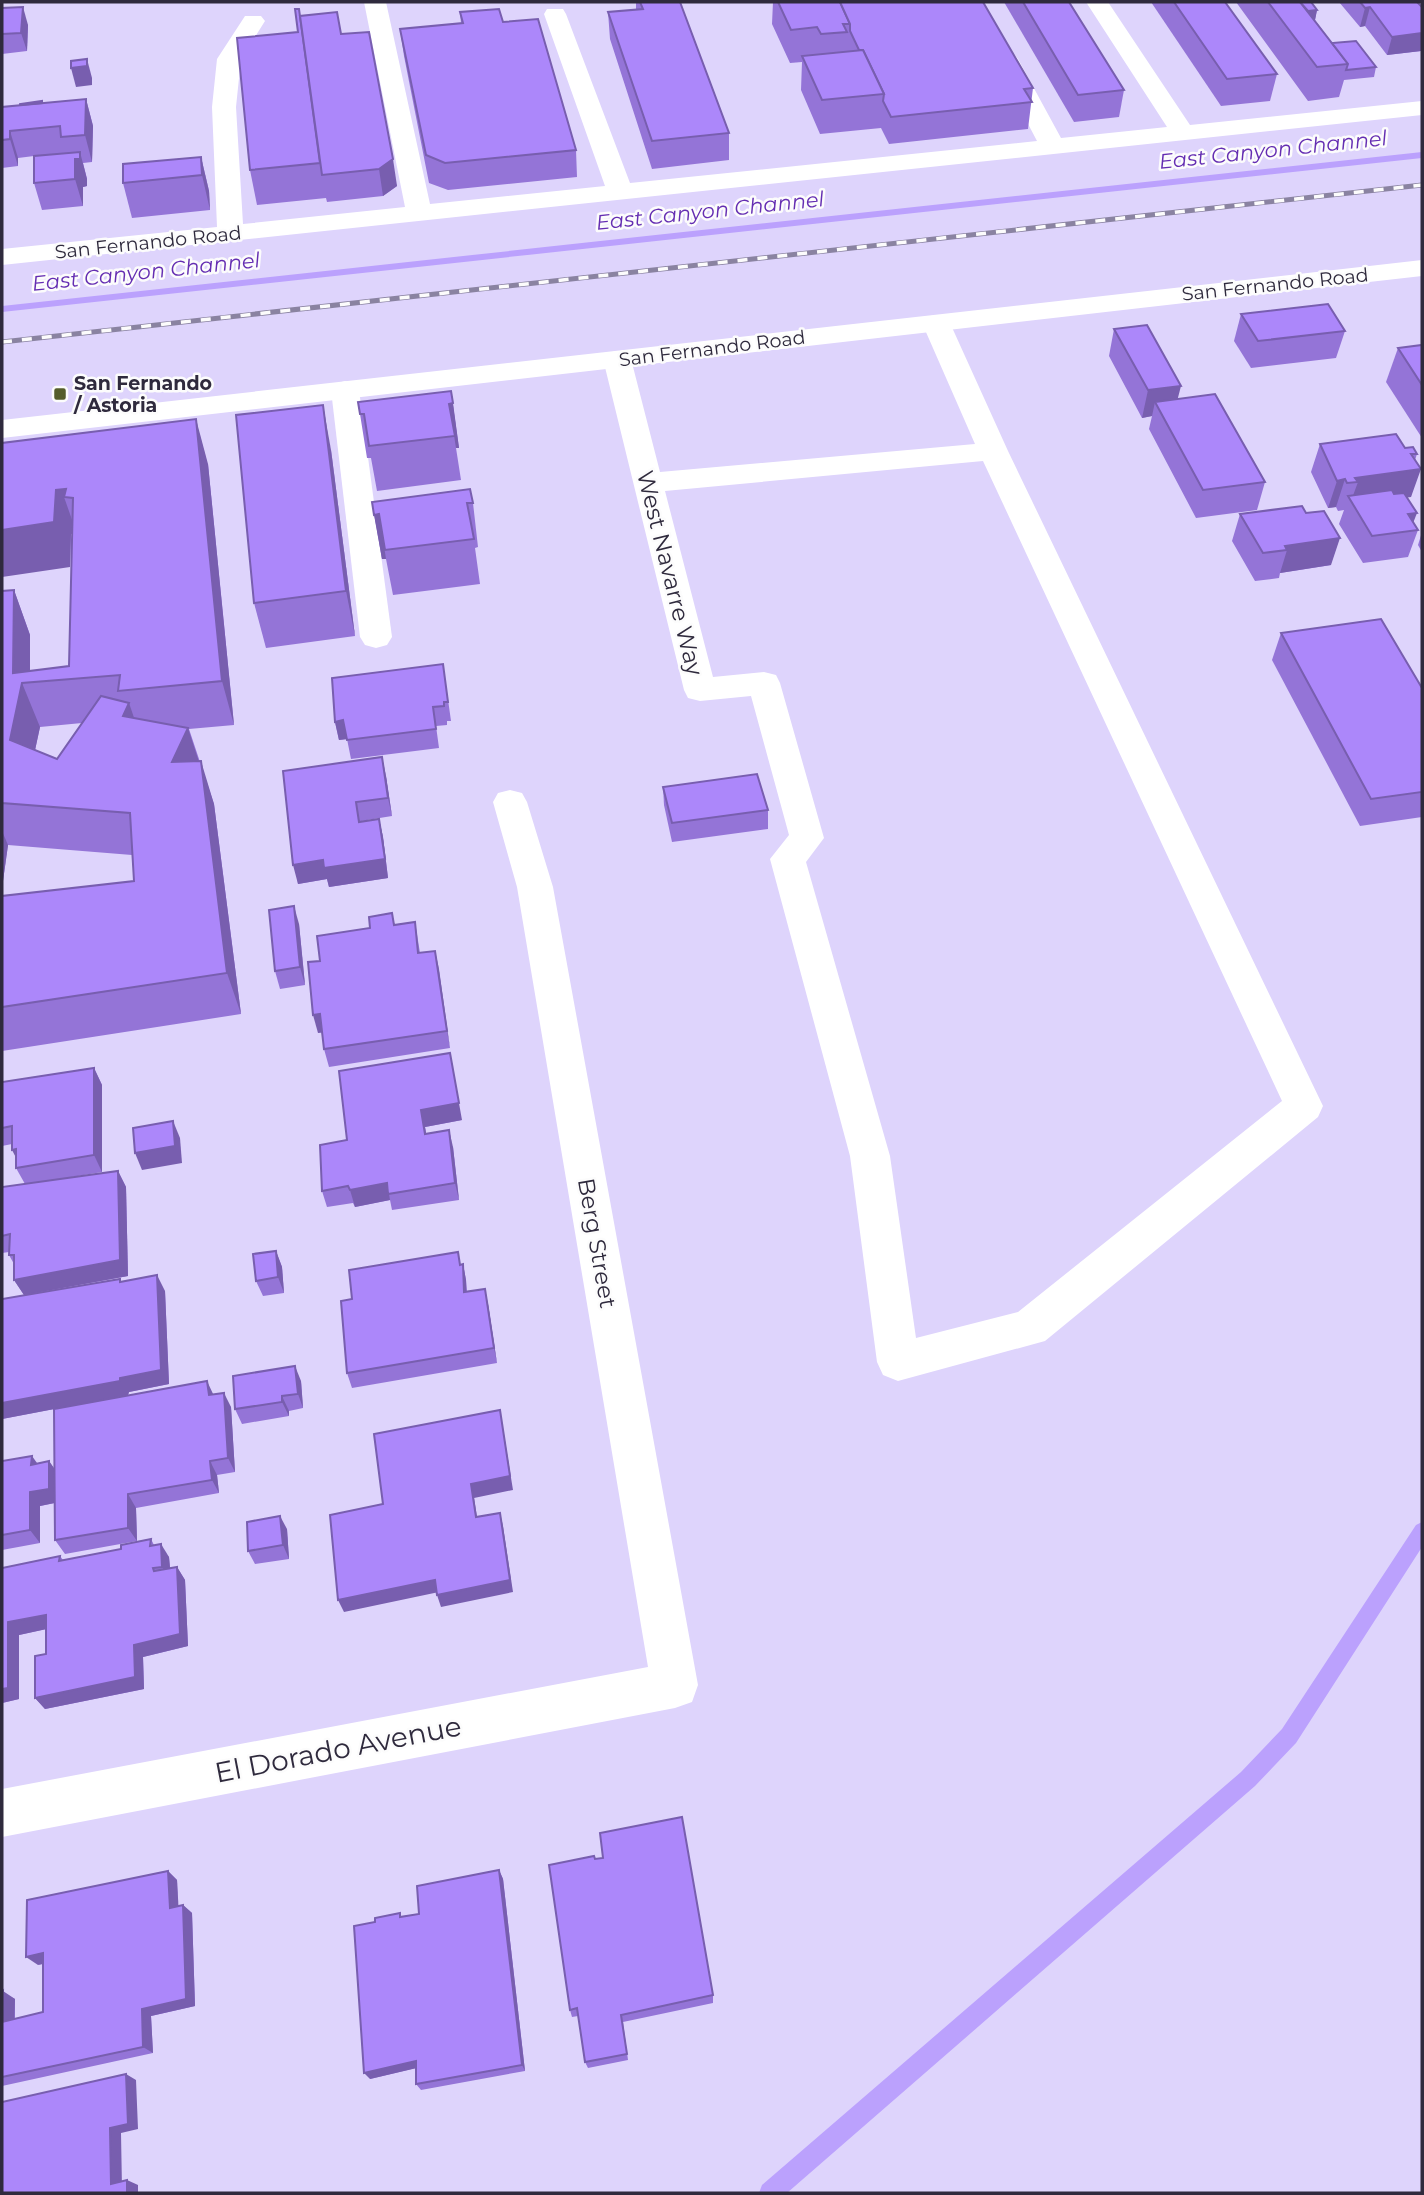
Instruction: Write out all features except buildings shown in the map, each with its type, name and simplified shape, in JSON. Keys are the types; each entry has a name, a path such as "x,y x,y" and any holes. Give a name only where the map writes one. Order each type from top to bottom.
{"street":[{"path":"375,2 419,212"},
{"path":"1097,2 1183,133"},
{"path":"555,14 620,192"},
{"path":"230,233 224,107 229,59 253,21"},
{"path":"998,44 1053,147"},
{"name":"San Fernando Road","path":"2,257 1422,108"},
{"name":"San Fernando Road","path":"2,429 1422,268"},
{"path":"648,483 993,452 936,323"},
{"name":"West Navarre Way","path":"617,359 700,690 764,683 807,838 788,859 870,1156 898,1362 1030,1328 1304,1106 993,452"},
{"path":"345,390 376,637"},
{"name":"Berg Street","path":"510,802 536,887 675,1685"},
{"name":"El Dorado Avenue","path":"2,1813 675,1685"}],"waterway":[{"name":"East Canyon Channel","path":"2,309 1422,155"},
{"path":"770,2193 1248,1779 1289,1736 1422,1531"}],"railway":[{"path":"2,342 1422,185"}],"place":[{"name":"San Fernando / Astoria","path":"60,394"}]}
